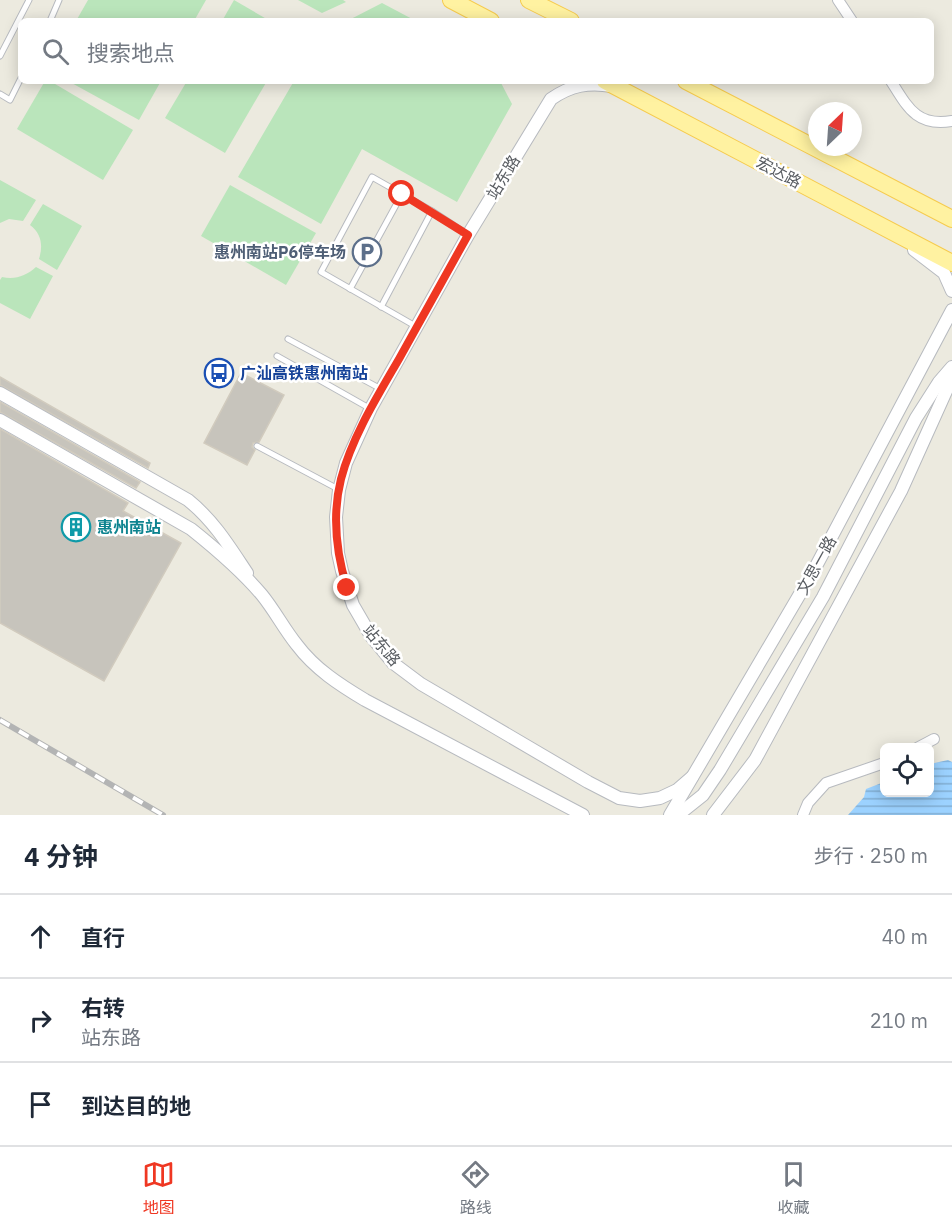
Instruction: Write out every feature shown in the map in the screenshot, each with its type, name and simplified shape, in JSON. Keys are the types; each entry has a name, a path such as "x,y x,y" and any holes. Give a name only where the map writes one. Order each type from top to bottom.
{"main road":[{"path":"451,0 485,18"},
{"path":"529,0 565,18"},
{"name":"宏达路","path":"611,84 952,263"},
{"path":"692,84 952,219"}],"street":[{"path":"838,0 850,18"},
{"name":"站东路","path":"586,84 569,88 551,99 468,235 381,389 346,463 339,490 336,535 338,553 347,588 361,621 393,663 421,684 619,798 640,801 660,798 677,790 692,777"},
{"name":"站东路","path":"597,84 621,89"},
{"path":"893,84 915,116 930,123 952,121"},
{"path":"884,228 938,267 948,280 952,291"},
{"name":"文思一路","path":"670,815 814,570 952,310"},
{"path":"678,815 703,795 720,770 823,597 916,418 939,382 952,367"},
{"path":"713,815 760,749 901,491 952,378"},
{"path":"0,393 188,500 205,513 298,647 319,669 341,686 583,815"},
{"path":"0,420 191,529 209,543 263,596"},
{"path":"926,743 934,739"},
{"path":"803,815 808,803 826,783 880,765"}],"lane":[{"path":"20,18 29,0"},
{"path":"51,18 59,0"},
{"path":"0,56 18,21"},
{"path":"0,94 10,100 18,84"},
{"path":"417,327 321,272 372,177 432,211 468,235"},
{"path":"350,289 402,194"},
{"path":"381,307 432,211"},
{"path":"288,339 381,389"},
{"path":"277,356 371,408"},
{"path":"257,446 339,490"}],"green space":[{"path":"88,0 206,0 196,18 78,18"},
{"path":"234,0 265,18 224,18"},
{"path":"298,0 343,0 346,2 322,13"},
{"path":"382,3 410,18 353,18"},
{"path":"43,84 55,84 133,130 103,180 17,129"},
{"path":"73,84 159,84 139,120"},
{"path":"185,84 265,84 225,153 165,118"},
{"path":"292,84 502,84 512,104 457,202 362,149 321,224 238,177"},
{"path":"0,180 36,200 23,221 9,219 0,223"},
{"path":"230,185 316,233 286,285 201,236"},
{"path":"43,204 82,226 57,270 39,259 40,240 37,232 30,225"},
{"path":"36,267 53,276 30,319 0,303 0,280 2,277 20,276"}],"water":[{"path":"948,760 952,762 952,815 848,815 864,797 866,789 880,784 880,797 934,797 934,763"}],"building":[{"path":"241,373 284,395 259,442 253,443 252,447 255,450 247,465 204,443"},
{"path":"0,377 150,463 148,468 0,385"},
{"path":"0,402 140,482 136,488 0,412"},
{"name":"惠州南站","path":"0,429 128,503 123,511 181,543 104,681 0,623"}],"railway":[{"path":"0,720 163,815"}],"place":[{"name":"惠州南站P6停车场","path":"367,252"},
{"name":"广汕高铁惠州南站","path":"219,373"},
{"name":"惠州南站","path":"76,527"}],"route":[{"path":"347,588 336,535 338,499 346,463 371,408 468,235 402,194"}]}
